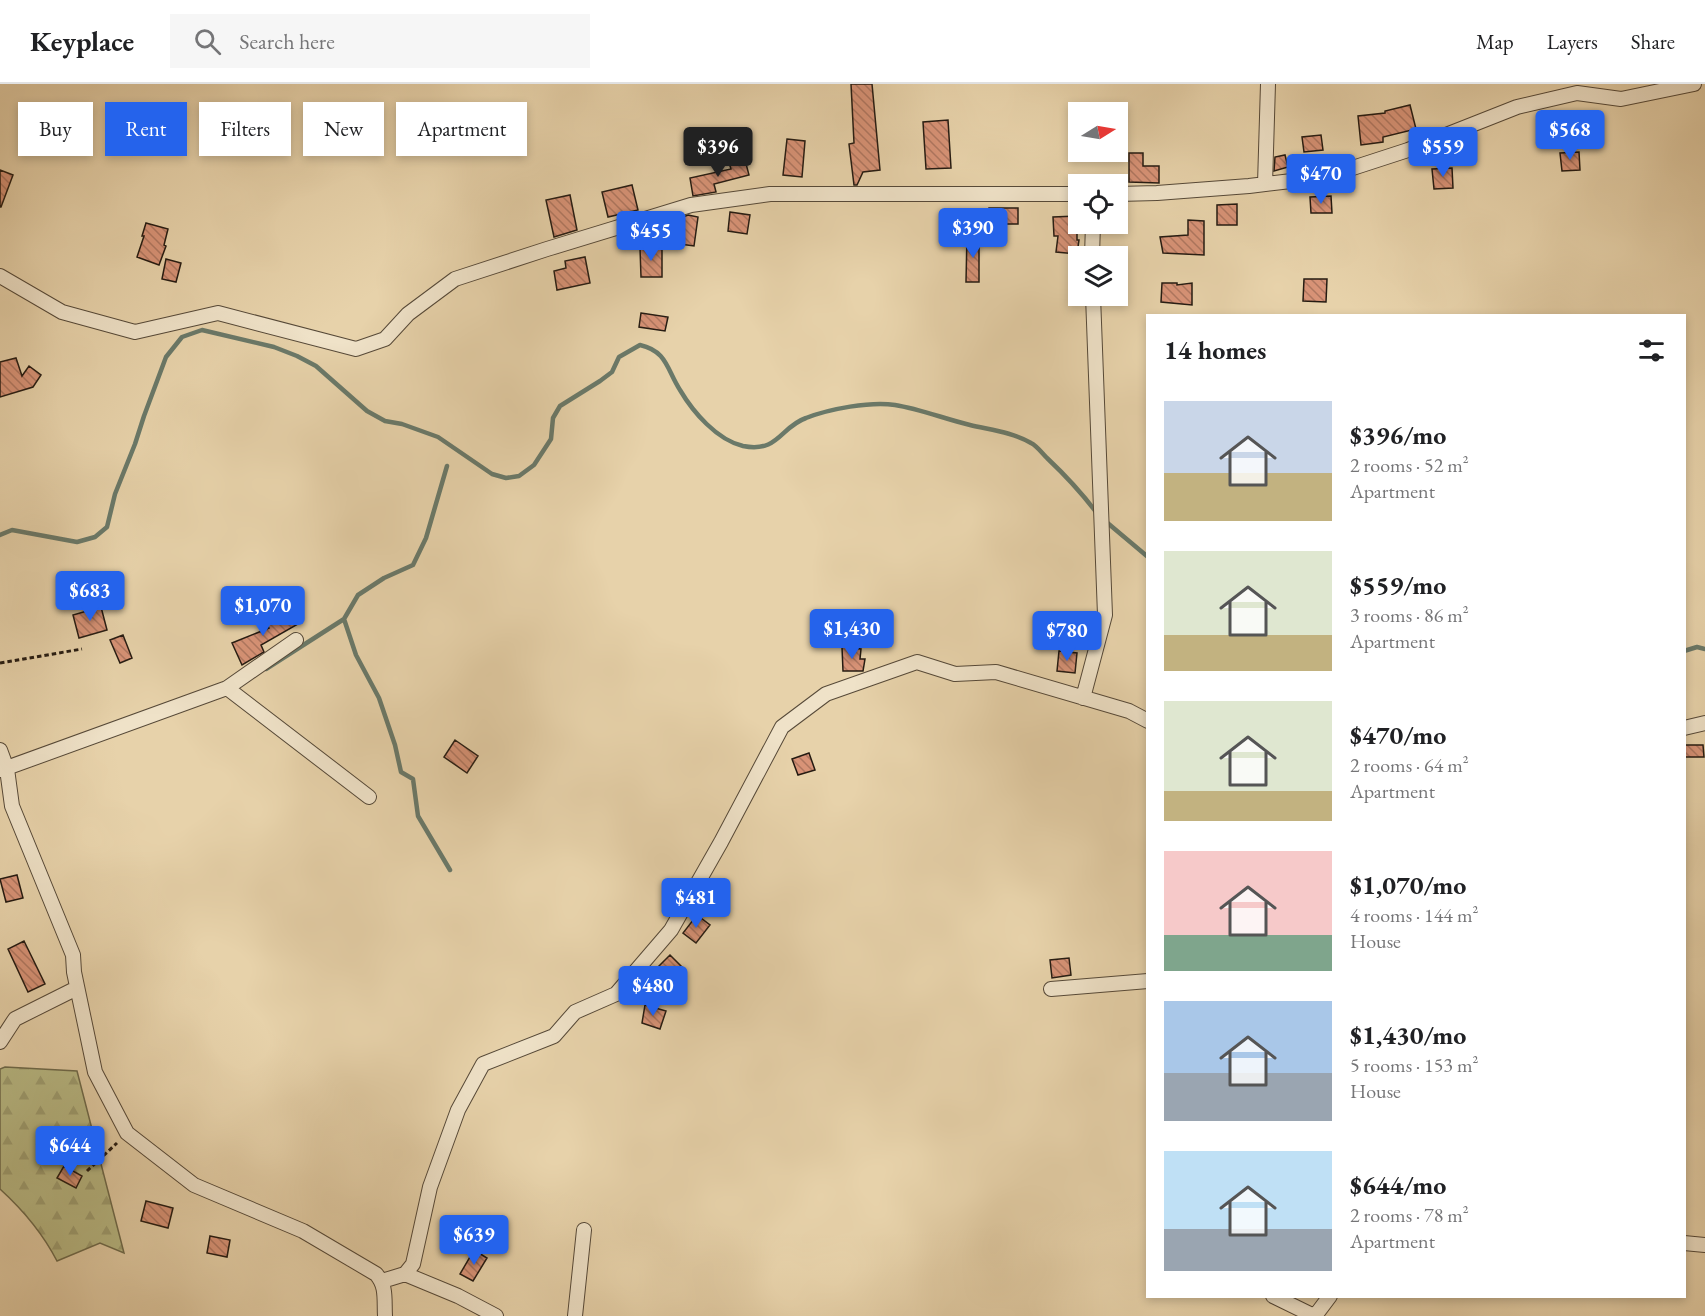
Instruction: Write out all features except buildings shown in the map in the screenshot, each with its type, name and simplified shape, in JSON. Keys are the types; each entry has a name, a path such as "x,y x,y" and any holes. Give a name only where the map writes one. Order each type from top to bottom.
{"street":[{"path":"1264,184 1268,84"},
{"path":"1128,194 1264,184 1325,177 1408,150 1517,106 1578,93 1621,99 1694,84"},
{"path":"0,276 62,312 135,332 218,313 356,349 385,339 408,314 455,279 691,205 770,194 1068,194"},
{"path":"1083,698 1105,615 1093,306"},
{"path":"4,770 227,688 296,640"},
{"path":"382,1281 405,1274 414,1264 430,1187 458,1110 483,1064 554,1036 575,1012 616,994 671,930 721,842 782,726 826,694 917,662 955,674 996,672 1129,711 1146,720"},
{"path":"227,688 369,797"},
{"path":"1686,728 1705,723"},
{"path":"0,750 12,807 73,955 77,988 95,1071 127,1133 194,1185 303,1231 375,1274 382,1281 384,1290 384,1316"},
{"path":"1051,989 1146,981"},
{"path":"0,1042 15,1019 77,988"},
{"path":"575,1316 584,1230"},
{"path":"1686,1243 1705,1245"},
{"path":"405,1274 458,1296 496,1316"},
{"path":"1277,1298 1315,1316 1328,1298"}],"path":[{"path":"0,663 82,649"},
{"path":"87,1171 127,1133"}],"green space":[{"path":"5,1067 77,1071 124,1253 100,1243 57,1261 32,1222 0,1189 0,1069"}],"waterway":[{"path":"0,535 12,530 77,542 95,537 107,527 115,494 166,357 182,337 202,330 274,347 297,356 316,366 367,411 385,421 402,424 438,437 492,474 506,478 519,476 534,465 551,439 553,418 560,406 612,372 619,357 640,345 649,348 661,357 685,398 699,416 733,443 743,446 764,446 772,443 797,422 838,409 874,404 904,407 1024,439 1037,448 1066,477 1096,512"},
{"path":"447,466 426,538 413,565 384,578 358,595 344,619 356,655 379,698 395,745 401,772 413,779 418,816 450,870"},
{"path":"1104,520 1146,555"},
{"path":"266,669 344,619"},
{"path":"1686,650 1697,647 1705,649"}]}
